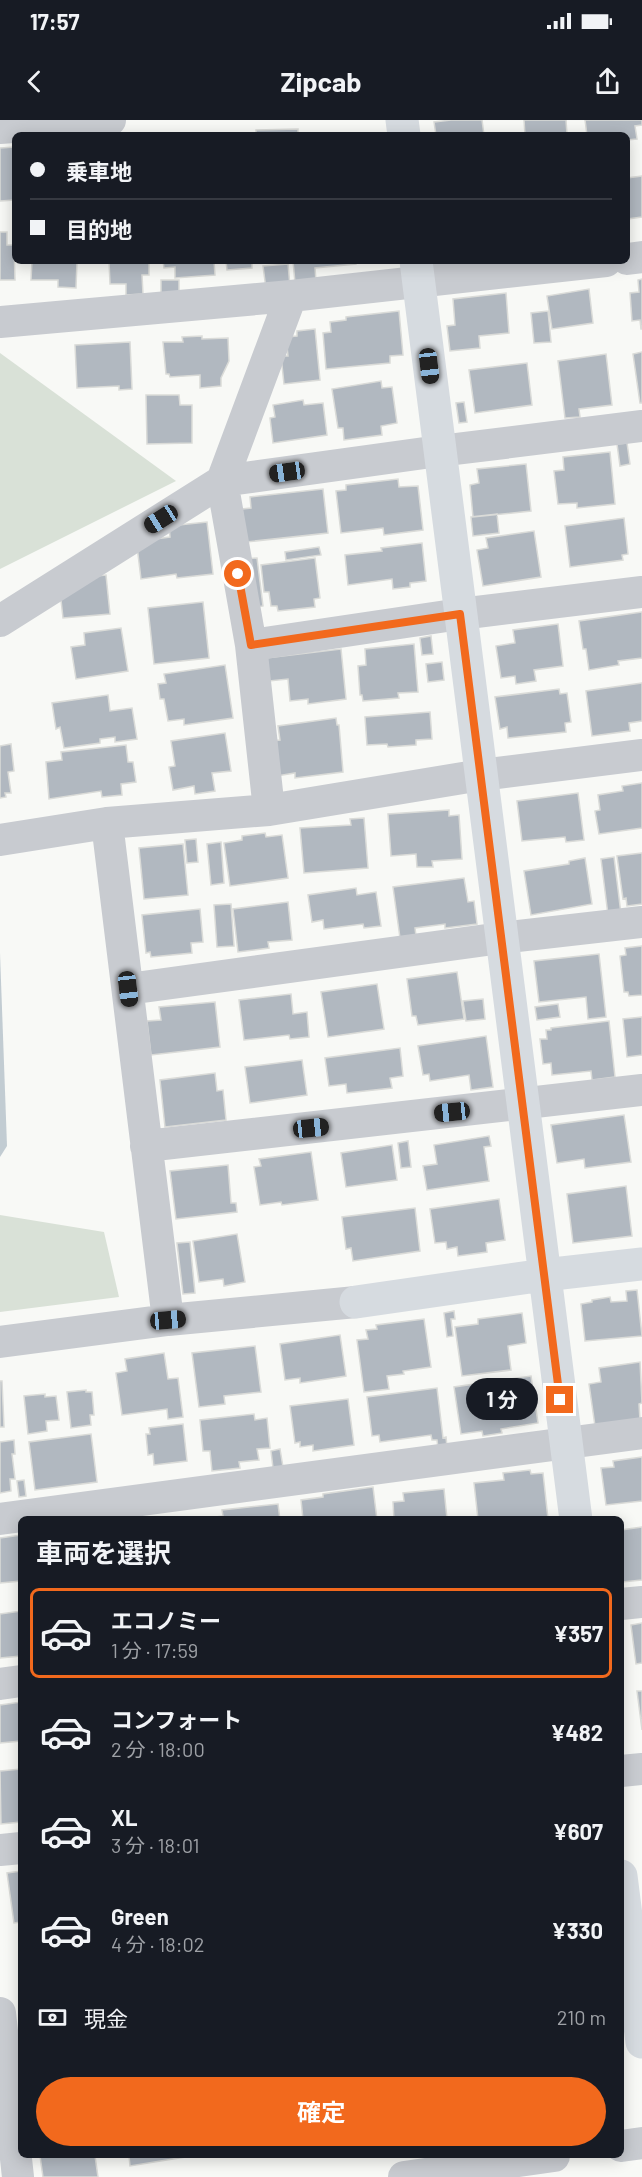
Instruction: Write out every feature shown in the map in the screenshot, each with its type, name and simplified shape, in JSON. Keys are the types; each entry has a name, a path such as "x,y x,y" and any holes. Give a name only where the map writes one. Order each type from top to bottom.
{"street":[{"path":"0,128 110,120"},
{"path":"0,322 291,296 417,271 549,264"},
{"path":"417,271 575,1516"},
{"path":"268,810 251,645 222,481 291,296"},
{"path":"0,621 222,481 642,426"},
{"path":"251,645 460,614 642,592"},
{"path":"0,840 107,823 268,810 481,775 642,756"},
{"path":"107,823 168,1320"},
{"path":"128,989 501,938 642,922"},
{"path":"146,1146 642,1090"},
{"path":"0,1342 168,1320 356,1302 544,1275 642,1264"},
{"path":"22,1516 642,1433"},
{"path":"0,1519 18,1517"},
{"path":"624,1604 642,1602"},
{"path":"0,1684 18,1681"},
{"path":"624,1772 642,1769"},
{"path":"0,1850 18,1848"},
{"path":"624,1896 642,2042"},
{"path":"7,2016 18,2177"},
{"path":"624,2146 642,2143"},
{"path":"404,2177 540,2158"}],"shaded area":[{"path":"0,353 176,481 0,569"},
{"path":"0,953 7,1146 0,1157"},
{"path":"0,1215 104,1232 119,1297 0,1312"}],"building":[{"path":"482,120 484,132 436,132 434,122"},
{"path":"524,120 566,120 567,132 525,132"},
{"path":"585,120 642,120 642,125 635,126 637,139 630,140 630,132 587,132"},
{"path":"298,129 298,132 256,132 256,130"},
{"path":"12,147 12,200 0,201 0,148"},
{"path":"642,176 642,217 630,219 630,178"},
{"path":"0,232 7,232 7,245 12,245 15,280 0,280"},
{"path":"32,264 77,264 76,288 58,287 58,280 31,280"},
{"path":"109,264 149,264 149,275 142,275 143,294 126,295 126,284 110,284"},
{"path":"163,264 214,264 215,275 175,278 175,267 164,268"},
{"path":"226,264 252,264 252,268 227,270"},
{"path":"288,264 290,286 266,289 263,266"},
{"path":"293,264 356,264 315,268 316,281 295,283"},
{"path":"642,279 641,329 640,320 632,321 630,293 639,292 638,280"},
{"path":"161,280 179,280 179,294 161,294"},
{"path":"589,289 593,323 552,329 547,296"},
{"path":"506,293 509,333 479,336 480,348 450,351 447,326 455,325 453,299"},
{"path":"399,311 403,355 390,356 390,363 326,369 323,333 331,332 330,322 346,320 346,317"},
{"path":"548,311 551,342 534,343 531,313"},
{"path":"315,329 320,380 284,384 281,356 288,356 286,337 297,336 297,331"},
{"path":"202,336 202,339 228,338 229,361 221,378 221,386 200,388 200,375 170,377 166,374 163,342 183,342 182,337"},
{"path":"130,342 132,389 119,390 119,386 77,388 75,345"},
{"path":"642,352 642,403 640,403 633,354"},
{"path":"606,354 612,405 579,409 580,417 565,418 558,361"},
{"path":"527,363 532,405 475,413 469,370"},
{"path":"381,381 382,388 392,387 397,423 381,426 382,435 344,440 343,428 338,428 332,389"},
{"path":"146,395 179,395 180,405 192,405 192,443 147,444"},
{"path":"303,400 304,405 323,403 327,435 273,443 270,418 275,417 273,405"},
{"path":"464,402 467,422 459,423 456,403"},
{"path":"627,443 630,464 620,466 617,444"},
{"path":"610,452 615,504 577,508 577,503 558,504 554,471 564,470 563,457"},
{"path":"526,464 531,511 473,517 470,485 479,483 477,469"},
{"path":"398,479 399,487 418,486 423,530 384,535 383,528 341,533 336,491 346,490 346,485"},
{"path":"323,489 328,533 246,542 242,509 251,508 250,497"},
{"path":"497,514 499,533 473,536 471,517"},
{"path":"624,518 628,554 622,555 623,560 570,567 565,526"},
{"path":"207,522 213,574 177,578 176,574 141,579 137,546 139,541 170,537 169,526"},
{"path":"534,531 541,577 483,586 477,550 488,548 486,538"},
{"path":"422,543 426,581 410,583 410,587 393,589 392,579 348,585 345,555"},
{"path":"319,547 321,555 286,560 285,552"},
{"path":"257,558 263,606 251,608 246,559"},
{"path":"315,558 320,598 314,599 315,607 278,611 277,606 271,606 269,592 264,592 261,565"},
{"path":"106,575 110,614 63,618 60,591 68,579"},
{"path":"203,602 209,658 154,664 148,608"},
{"path":"642,612 642,658 618,661 619,665 589,670 579,621"},
{"path":"558,624 563,666 534,670 536,681 516,684 515,676 501,678 496,646 515,643 513,630"},
{"path":"121,628 128,671 76,679 71,647 85,645 84,633"},
{"path":"431,636 433,654 422,655 420,638"},
{"path":"414,644 418,692 398,693 399,698 363,701 360,695 358,666 366,665 365,649"},
{"path":"341,649 346,699 308,704 308,699 290,701 288,679 269,681 266,658"},
{"path":"442,662 444,680 428,682 426,664"},
{"path":"225,665 233,718 184,725 184,719 168,721 164,699 160,699 158,684 166,683 164,674"},
{"path":"642,683 642,721 629,723 630,731 592,736 586,691"},
{"path":"559,689 560,694 567,693 571,722 565,723 566,732 508,738 507,727 500,729 495,697"},
{"path":"108,695 110,711 132,708 137,739 115,742 115,737 100,739 100,743 64,748 60,727 56,729 52,703"},
{"path":"430,712 432,739 416,740 416,745 388,747 387,744 367,745 365,717"},
{"path":"336,718 337,725 339,725 343,772 295,778 295,773 277,776 272,741 280,740 278,726"},
{"path":"225,733 231,771 212,773 215,791 195,794 194,786 173,790 169,767 175,766 171,741"},
{"path":"11,744 14,771 8,772 11,793 5,793 6,797 0,798 0,746"},
{"path":"126,745 128,762 133,762 136,782 121,784 122,795 102,797 101,791 49,799 46,762 62,760 61,752"},
{"path":"642,783 642,828 599,834 595,811 600,810 598,795 623,791 622,786"},
{"path":"578,793 584,840 566,842 565,837 522,841 517,801"},
{"path":"449,810 449,816 459,815 462,859 432,861 433,867 417,867 416,854 391,856 388,814"},
{"path":"364,818 368,868 304,873 300,828 351,825 350,819"},
{"path":"265,833 266,837 282,835 288,878 230,886 224,843 242,840 242,836"},
{"path":"196,839 198,862 187,863 185,840"},
{"path":"221,842 224,883 211,885 207,844"},
{"path":"183,844 188,895 144,899 139,848"},
{"path":"642,853 642,904 627,906 626,898 623,899 617,856"},
{"path":"614,857 621,914 608,915 601,859"},
{"path":"585,858 592,904 531,915 524,871 569,864 569,861"},
{"path":"464,878 468,902 474,901 477,924 445,928 445,924 415,928 416,936 400,938 393,887"},
{"path":"356,888 357,895 376,892 381,926 364,928 363,924 324,929 323,920 312,922 308,895"},
{"path":"288,902 292,940 268,942 269,948 238,952 233,909"},
{"path":"231,904 234,946 217,947 214,905"},
{"path":"200,909 203,942 191,943 192,953 151,957 150,952 146,953 142,915"},
{"path":"642,946 642,995 629,996 628,992 624,992 620,956 626,955 625,948"},
{"path":"599,954 606,1017 588,1019 586,997 539,1002 534,961"},
{"path":"457,972 464,1019 418,1025 416,1016 412,1016 407,979"},
{"path":"377,984 384,1029 328,1037 321,992"},
{"path":"291,994 293,1014 307,1012 309,1037 290,1039 289,1035 244,1040 239,1000"},
{"path":"483,999 485,1019 466,1021 463,1001"},
{"path":"215,1002 220,1047 151,1055 147,1021 161,1020 159,1007"},
{"path":"558,1004 560,1017 537,1020 535,1007"},
{"path":"642,1017 642,1055 627,1057 623,1019"},
{"path":"609,1021 615,1077 592,1080 591,1071 552,1075 551,1063 543,1064 540,1039 547,1039 546,1030"},
{"path":"486,1036 493,1087 471,1090 469,1075 430,1081 429,1074 423,1075 418,1046"},
{"path":"400,1048 403,1076 390,1078 392,1088 347,1093 346,1084 329,1086 325,1058"},
{"path":"302,1060 307,1095 250,1103 245,1067"},
{"path":"215,1073 217,1091 223,1090 226,1120 165,1127 160,1080"},
{"path":"624,1115 631,1162 585,1168 584,1159 557,1163 551,1125"},
{"path":"489,1136 491,1146 484,1147 489,1181 427,1190 423,1166 437,1164 434,1145"},
{"path":"408,1141 411,1167 401,1168 398,1143"},
{"path":"392,1145 397,1180 346,1187 341,1153"},
{"path":"311,1152 318,1200 282,1205 281,1202 260,1205 254,1167 261,1166 259,1159"},
{"path":"228,1165 231,1203 236,1203 237,1212 176,1219 170,1171"},
{"path":"626,1186 632,1236 573,1243 567,1194"},
{"path":"499,1199 505,1240 486,1243 487,1252 458,1256 457,1247 447,1249 446,1242 435,1243 430,1209"},
{"path":"415,1208 420,1251 353,1261 351,1248 346,1249 342,1217"},
{"path":"237,1234 245,1282 224,1286 223,1279 199,1282 193,1241"},
{"path":"190,1242 195,1293 183,1294 177,1243"},
{"path":"637,1290 642,1336 585,1341 581,1304 610,1297 611,1302 627,1301 626,1291"},
{"path":"454,1311 455,1319 451,1319 453,1336 447,1337 444,1313"},
{"path":"522,1313 526,1343 508,1346 511,1370 462,1376 455,1327 478,1324 478,1319"},
{"path":"424,1319 431,1367 387,1376 389,1389 364,1392 357,1340 368,1339 366,1330 377,1329 376,1325"},
{"path":"340,1335 346,1376 300,1383 300,1378 285,1380 280,1344"},
{"path":"255,1346 261,1392 224,1396 225,1404 199,1407 192,1353"},
{"path":"164,1353 168,1379 178,1378 183,1417 168,1419 167,1409 122,1415 116,1373 127,1371 125,1359"},
{"path":"640,1362 642,1403 639,1404 640,1420 595,1426 589,1384 601,1382 599,1368"},
{"path":"531,1376 538,1423 501,1429 502,1433 483,1436 482,1431 461,1434 454,1387"},
{"path":"0,1381 2,1381 4,1427 0,1427"},
{"path":"437,1388 443,1438 446,1437 447,1447 438,1448 437,1440 432,1440 431,1435 380,1442 379,1435 372,1436 367,1397"},
{"path":"86,1390 86,1392 92,1392 94,1415 90,1415 91,1425 71,1428 67,1392"},
{"path":"45,1394 45,1397 56,1396 59,1420 46,1421 47,1431 28,1434 24,1396"},
{"path":"348,1399 354,1445 313,1451 313,1445 300,1447 300,1442 295,1443 290,1406"},
{"path":"254,1414 255,1420 267,1418 270,1448 257,1449 259,1460 239,1462 240,1468 212,1471 210,1451 203,1451 200,1420"},
{"path":"183,1424 187,1461 154,1465 153,1454 148,1455 146,1434 150,1434 149,1428"},
{"path":"91,1434 97,1482 35,1490 29,1442"},
{"path":"14,1440 15,1454 12,1454 15,1479 10,1479 11,1491 0,1493 0,1442"},
{"path":"280,1449 283,1467 273,1468 271,1451"},
{"path":"642,1457 642,1501 606,1505 601,1468 614,1467 613,1461"},
{"path":"530,1470 531,1474 543,1473 548,1516 478,1516 474,1483 504,1480 503,1473"},
{"path":"24,1480 26,1496 19,1497 17,1481"},
{"path":"373,1487 377,1516 303,1516 301,1500 323,1497 323,1494"},
{"path":"444,1489 447,1516 394,1516 393,1502 404,1501 403,1493"},
{"path":"278,1504 280,1516 223,1516 222,1510"},
{"path":"642,1527 642,1580 624,1582 624,1530"},
{"path":"18,1535 18,1581 0,1583 0,1538"},
{"path":"18,1611 18,1656 0,1658 0,1614"},
{"path":"642,1623 642,1663 636,1664 631,1625"},
{"path":"637,1691 642,1691 642,1730"},
{"path":"18,1702 18,1741 0,1743 0,1705"},
{"path":"18,1769 18,1822 1,1824 0,1771"},
{"path":"18,1871 18,1922 14,1923 7,1873"},
{"path":"40,2158 95,2158 98,2177 43,2177"},
{"path":"129,2158 179,2158 130,2166"}],"route":[{"path":"238,574 251,645 460,614 560,1400"}]}
